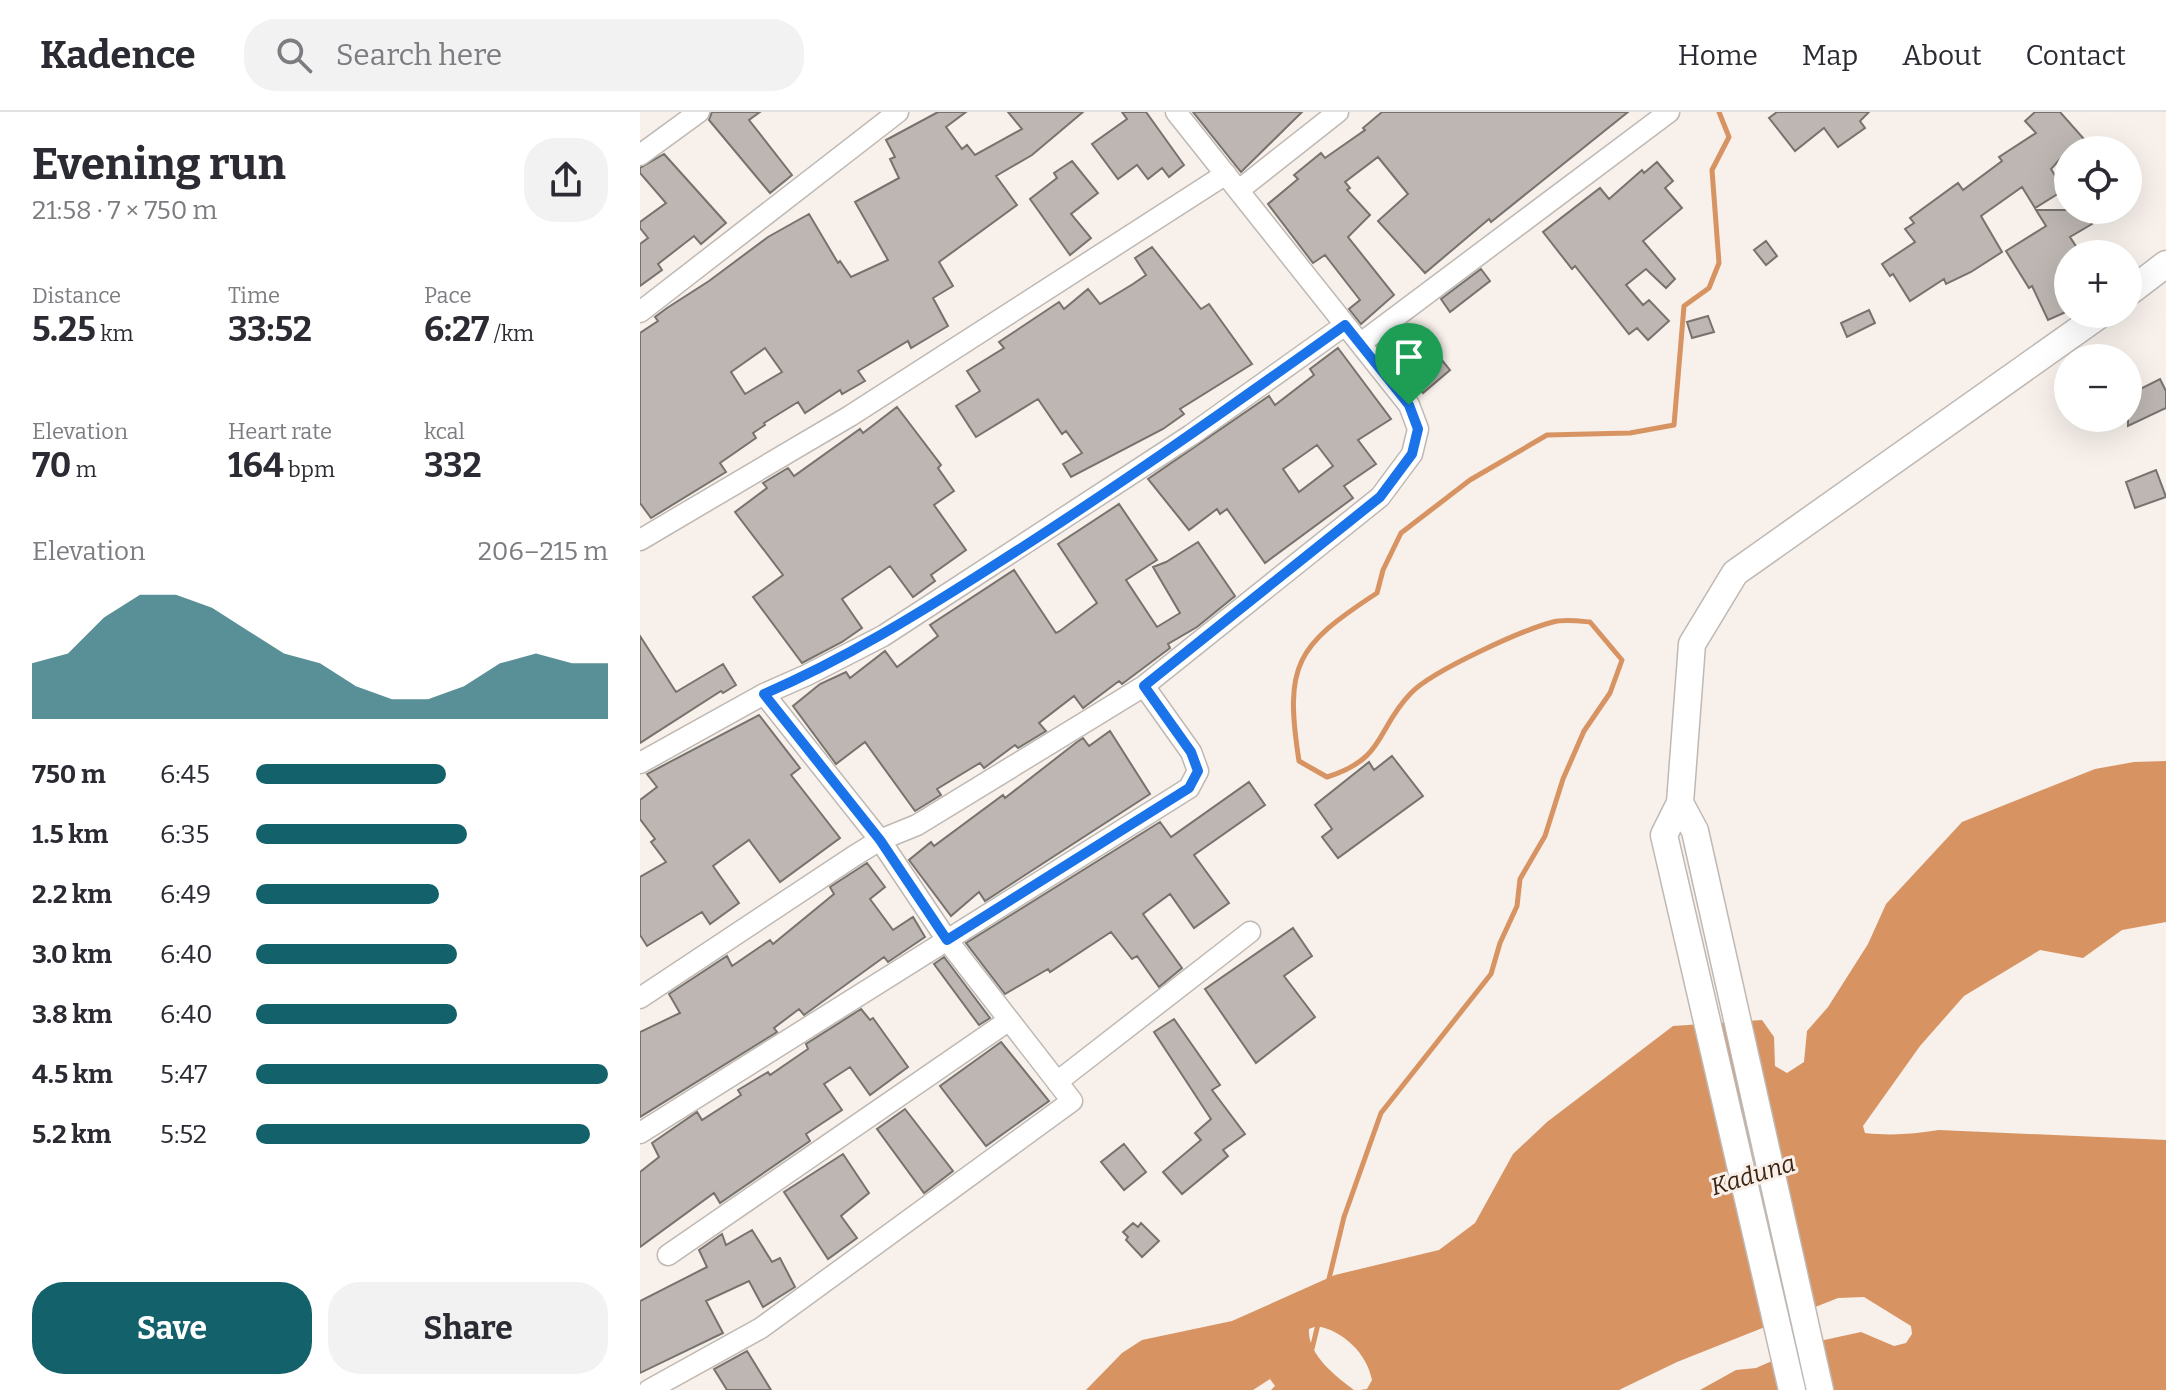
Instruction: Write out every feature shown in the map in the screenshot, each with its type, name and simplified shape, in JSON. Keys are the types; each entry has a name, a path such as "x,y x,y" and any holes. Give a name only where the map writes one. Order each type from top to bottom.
{"street":[{"path":"640,155 699,112"},
{"path":"640,312 898,112"},
{"path":"640,998 880,840 917,825 1144,686 1380,497 1412,454 1418,429 1409,405 1176,112"},
{"path":"1239,190 1338,112"},
{"path":"1361,343 1669,112"},
{"path":"640,540 850,416 1226,174"},
{"path":"2142,282 2166,264"},
{"path":"640,763 764,694 883,636 1191,435 1345,325"},
{"path":"1792,1390 1664,835 1680,803 1692,644 1735,573 2081,328"},
{"path":"640,1133 1189,788 1198,771 1191,752 1144,686"},
{"path":"649,1390 761,1328 1072,1101 947,940 880,840 764,694"},
{"path":"1680,803 1695,831 1820,1390"},
{"path":"1057,1082 1250,932"},
{"path":"668,1255 1008,1021"}],"water":[{"name":"Kaduna","path":"2166,761 2166,922 2122,930 2083,958 2040,950 1964,996 1920,1046 1863,1126 1865,1133 1884,1134 1939,1130 2166,1140 2166,1390 1700,1390 1736,1370 1756,1368 1815,1342 1861,1332 1894,1346 1906,1343 1912,1334 1911,1326 1864,1297 1838,1298 1677,1362 1619,1390 1360,1390 1367,1389 1372,1380 1360,1353 1345,1338 1317,1326 1309,1329 1317,1356 1354,1390 1271,1390 1275,1386 1270,1379 1253,1390 1086,1390 1122,1353 1142,1340 1232,1321 1335,1275 1439,1250 1475,1223 1513,1154 1547,1122 1673,1026 1762,1020 1774,1037 1775,1066 1787,1073 1804,1062 1807,1031 1828,1007 1868,944 1886,904 1962,822 2095,769 2134,762"}],"building":[{"path":"712,112 760,112 749,120 792,175 770,193 709,120"},
{"path":"938,112 966,112 946,127 962,149 967,145 975,155 1022,129 1008,112 1083,112 1032,155 996,176 1017,205 939,262 953,286 933,298 948,326 911,348 908,341 858,371 865,381 842,394 840,390 805,413 798,402 764,423 753,433 756,438 720,463 726,472 651,518 640,503 640,333 658,321 655,317 667,308 768,237 809,214 838,263 840,261 851,277 888,260 855,202 899,178 890,159 895,157 886,140","holes":["765,348 782,372 745,394 731,372"]},
{"path":"1122,112 1146,112 1184,165 1169,177 1162,168 1148,179 1137,165 1118,179 1092,144 1127,119"},
{"path":"1193,112 1302,112 1241,172"},
{"path":"1382,112 1628,112 1491,222 1489,219 1425,273 1378,221 1408,194 1378,157 1345,182 1350,188 1347,190 1370,215 1348,237 1394,295 1361,324 1349,309 1360,300 1325,255 1313,263 1268,204 1298,179 1294,175 1321,153 1325,158 1365,130 1363,128"},
{"path":"1777,112 1869,112 1860,121 1865,128 1838,147 1824,128 1795,151 1769,118"},
{"path":"2035,112 2060,112 2081,136 2054,136 2054,166 2051,169 2054,174 2054,196 2035,208 2022,187 1981,216 2002,252 1946,284 1944,279 1910,301 1893,274 1890,276 1882,264 1915,242 1905,229 1914,223 1910,218 1958,183 1963,190 2002,161 1999,157 2036,133 2025,121"},
{"path":"664,154 726,223 701,244 694,236 658,264 662,270 640,286 640,244 648,238 640,228 640,222 666,203 640,173 640,168"},
{"path":"1072,161 1098,193 1071,214 1091,238 1070,255 1030,199 1057,178 1054,173"},
{"path":"1657,162 1673,181 1665,188 1682,208 1643,241 1675,279 1666,288 1646,269 1626,285 1643,305 1649,300 1669,321 1648,340 1637,328 1629,334 1575,266 1572,269 1543,232 1600,188 1609,199 1642,170 1644,173"},
{"path":"2036,210 2054,210 2054,224 2092,224 2070,237 2072,240 2054,240 2054,317 2048,320 2032,286 2029,288 2006,251 2046,226"},
{"path":"1766,241 1777,256 1766,265 1754,250"},
{"path":"1152,247 1201,309 1209,304 1252,364 1180,409 1184,414 1163,429 1071,477 1063,464 1082,453 1066,431 1062,434 1038,399 976,437 956,406 980,391 967,371 1004,348 999,342 1059,302 1064,309 1088,289 1100,304 1133,284 1146,275 1135,258"},
{"path":"1481,269 1490,281 1450,312 1441,299"},
{"path":"1869,310 1875,323 1847,337 1841,323"},
{"path":"1708,316 1714,332 1692,338 1687,322"},
{"path":"1420,333 1450,370 1423,393 1392,356"},
{"path":"1338,348 1391,419 1358,440 1376,464 1344,486 1353,498 1265,563 1227,509 1220,514 1217,509 1189,530 1148,479 1269,396 1275,405 1314,375 1310,369","holes":["1317,445 1333,466 1299,492 1283,469"]},
{"path":"2160,379 2166,391 2166,408 2142,419 2142,388"},
{"path":"897,407 941,465 938,468 954,491 934,505 966,550 931,575 935,581 913,597 890,566 842,599 862,628 802,663 753,597 783,575 735,512 767,488 763,483 788,468 794,476 860,429 863,433"},
{"path":"2156,470 2166,497 2135,508 2126,482"},
{"path":"1119,504 1157,560 1126,580 1157,627 1180,613 1153,567 1198,542 1235,596 1197,627 1168,644 1170,648 1122,684 1119,681 1083,708 1074,696 1039,723 1046,731 1018,748 1015,745 984,768 980,763 937,789 941,795 915,811 865,742 836,764 793,706 820,684 846,672 850,678 885,651 897,667 938,636 930,625 1014,570 1056,633 1060,631 1097,603 1058,544"},
{"path":"640,636 676,692 723,664 736,685 723,693 721,691 640,743"},
{"path":"759,715 800,768 791,775 840,838 780,882 749,840 713,866 739,903 710,924 702,912 647,946 640,935 640,877 666,862 651,842 655,839 640,819 640,800 657,787 647,774"},
{"path":"1110,731 1150,794 985,901 979,892 951,916 909,860 931,842 934,846 1003,795 1005,798 1083,738 1089,746"},
{"path":"1392,756 1423,796 1338,858 1322,837 1332,829 1315,805 1369,762 1374,770"},
{"path":"1249,782 1265,805 1194,855 1229,903 1194,928 1170,894 1143,914 1182,968 1159,987 1137,956 1132,959 1111,932 1050,972 1048,969 1005,994 966,943 1160,822 1171,837"},
{"path":"867,863 885,887 870,899 893,930 913,917 925,937 888,962 884,957 804,1015 799,1009 774,1028 777,1032 640,1117 640,1032 680,1013 669,994 727,956 732,966 770,940 773,944 834,894 830,887"},
{"path":"1293,928 1312,956 1284,976 1315,1017 1256,1063 1205,989"},
{"path":"944,957 990,1018 979,1025 934,964"},
{"path":"861,1009 870,1020 873,1018 908,1067 870,1095 850,1067 824,1084 842,1110 806,1134 810,1141 720,1203 714,1193 640,1247 640,1172 659,1157 652,1143 697,1112 702,1120 741,1095 738,1090 768,1072 770,1075 808,1049 806,1044"},
{"path":"1174,1019 1220,1085 1212,1090 1245,1134 1223,1150 1228,1156 1182,1194 1163,1172 1201,1140 1195,1133 1211,1119 1154,1032"},
{"path":"1001,1042 1049,1101 986,1146 940,1086"},
{"path":"905,1109 953,1171 924,1193 877,1129"},
{"path":"1124,1144 1146,1172 1124,1190 1101,1162"},
{"path":"843,1154 869,1193 841,1216 857,1238 828,1259 784,1192"},
{"path":"1133,1223 1138,1227 1141,1223 1159,1241 1142,1257 1126,1240 1128,1237 1123,1232"},
{"path":"752,1230 772,1262 780,1258 795,1287 763,1307 749,1281 706,1301 723,1333 640,1373 640,1301 707,1267 699,1250 722,1234 726,1245"},
{"path":"747,1351 771,1390 727,1390 714,1369"}],"waterway":[{"path":"1328,1283 1344,1217 1381,1113 1491,974 1500,943 1517,906 1520,879 1545,836 1563,779 1584,731 1610,693 1622,660 1590,622 1557,621 1521,633 1478,652 1422,684 1400,706 1370,752 1360,761 1327,777 1299,761 1293,701 1302,660 1329,628 1377,593 1383,570 1401,533 1470,480 1547,435 1630,433 1674,425 1684,306 1709,288 1719,263 1712,170 1729,137 1719,112"},
{"path":"1312,1349 1319,1320"}],"route":[{"path":"1345,325 1409,405 1418,429 1412,454 1380,497 1144,686 1191,752 1198,771 1189,788 947,940 880,840 764,694 883,636 1191,435 1345,325"}]}
